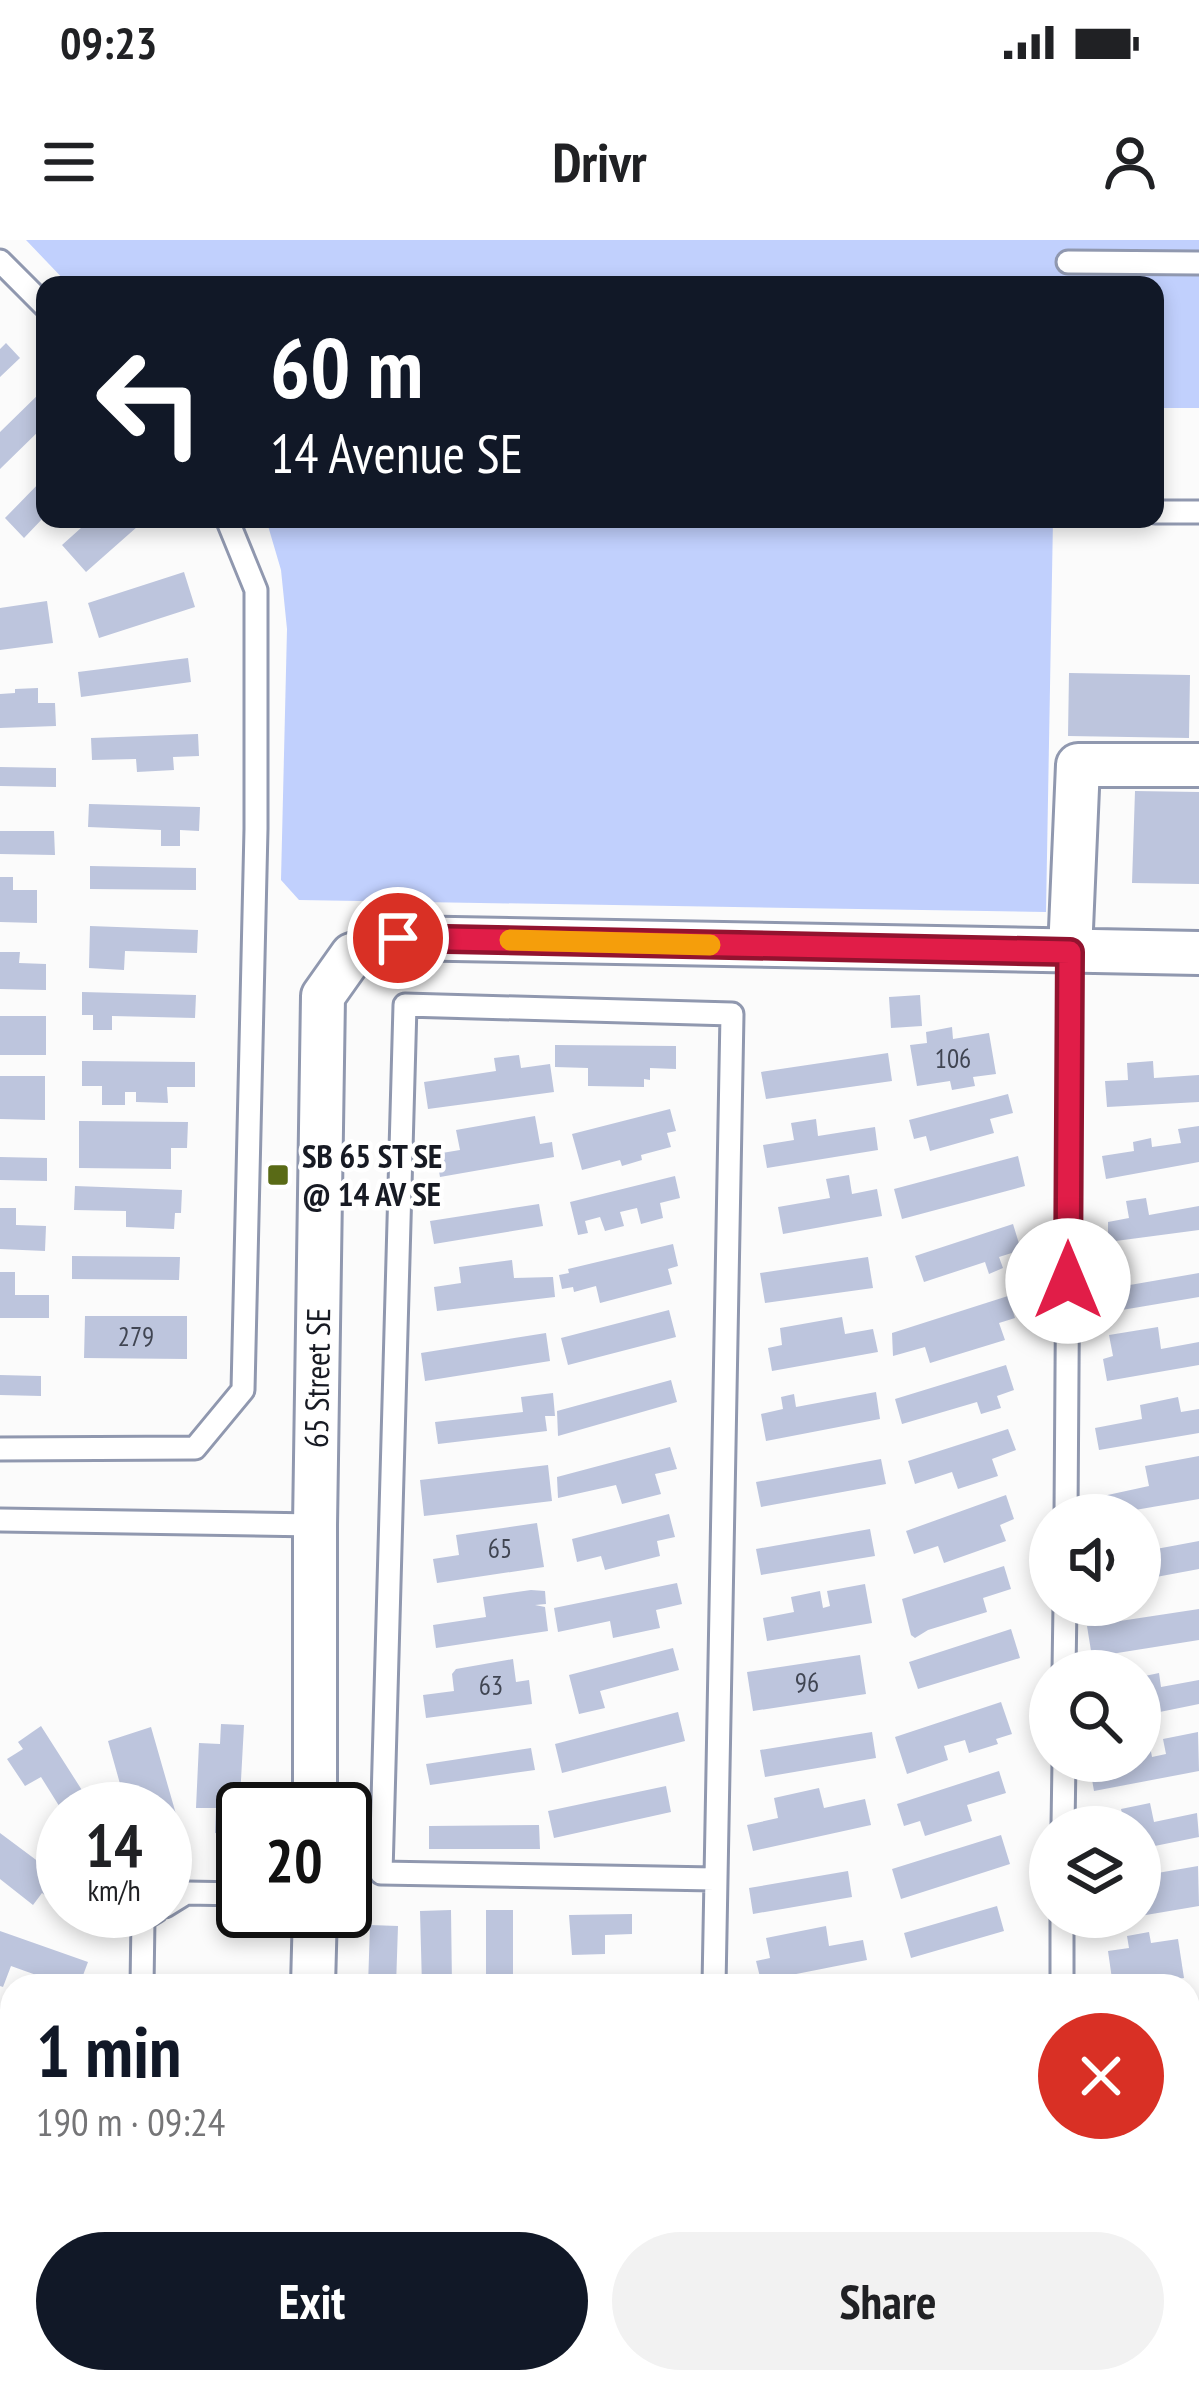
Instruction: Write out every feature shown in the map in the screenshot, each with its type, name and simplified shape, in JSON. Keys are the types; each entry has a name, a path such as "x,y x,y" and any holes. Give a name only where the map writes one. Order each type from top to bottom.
{"street":[{"path":"1199,765 1078,765 1070,952 1199,952"},
{"name":"65 Street SE","path":"315,1782 323,996 352,956 398,938 1070,952"},
{"path":"313,1974 314,1938"}],"lane":[{"path":"0,261 36,297"},
{"path":"1068,262 1199,263"},
{"path":"1164,512 1199,512"},
{"path":"0,1449 195,1448 243,1390 256,829 256,590 231,528"},
{"path":"1066,1494 1070,952"},
{"path":"714,1879 381,1873 405,1005 732,1014 714,1974"},
{"path":"0,1520 314,1525"},
{"path":"142,1974 143,1938"},
{"path":"1062,1938 1062,1974"}],"shaded area":[{"path":"26,240 1199,240 1199,408 1164,408 1164,276 60,276"},
{"path":"269,528 1053,528 1046,912 299,900 281,880 287,629 281,570"}],"building":[{"path":"6,343 20,358 0,377 0,349"},
{"path":"36,397 36,434 0,469 0,432"},
{"path":"36,486 36,525 24,538 5,518"},
{"path":"81,528 136,528 86,572 62,545"},
{"path":"184,572 195,607 99,638 88,603"},
{"path":"47,601 53,643 0,650 0,608"},
{"path":"188,658 191,682 81,697 78,672"},
{"path":"1069,673 1190,675 1189,738 1068,736"},
{"path":"38,688 38,703 55,703 56,726 0,728 0,694"},
{"path":"198,734 199,756 173,757 174,770 137,772 136,759 92,760 91,738"},
{"path":"0,767 56,768 56,787 0,786"},
{"path":"1135,791 1199,792 1199,884 1132,883"},
{"path":"89,804 200,807 199,831 180,830 180,846 161,846 161,830 88,827"},
{"path":"0,831 54,831 55,855 0,854"},
{"path":"90,866 196,868 196,890 90,889"},
{"path":"0,877 13,877 13,890 37,890 37,923 0,922"},
{"path":"90,926 198,930 197,953 125,951 124,970 89,968"},
{"path":"0,952 20,952 19,963 46,964 46,990 0,989"},
{"path":"82,992 196,995 195,1018 112,1016 112,1030 93,1030 93,1015 82,1015"},
{"path":"920,995 922,1026 891,1028 889,997"},
{"path":"0,1016 46,1016 46,1055 0,1055"},
{"path":"952,1027 953,1039 989,1033 996,1074 973,1077 975,1086 952,1090 950,1081 917,1086 910,1045 927,1043 926,1032"},
{"path":"555,1045 676,1046 676,1069 650,1068 650,1080 644,1079 644,1087 588,1086 588,1068 555,1067"},
{"path":"888,1053 892,1081 766,1099 761,1072"},
{"path":"519,1055 521,1068 550,1064 554,1092 428,1109 424,1082 496,1071 494,1058"},
{"path":"82,1061 195,1062 195,1087 167,1087 168,1103 136,1102 136,1092 125,1092 125,1105 102,1105 102,1086 82,1086"},
{"path":"1153,1061 1154,1078 1199,1075 1199,1102 1107,1107 1105,1081 1128,1080 1127,1063"},
{"path":"0,1076 45,1076 45,1120 0,1119"},
{"path":"1008,1094 1013,1113 990,1119 994,1133 930,1151 926,1136 914,1139 909,1120"},
{"path":"670,1109 676,1131 667,1133 671,1147 622,1166 620,1160 582,1170 572,1134"},
{"path":"535,1116 540,1144 552,1142 554,1157 440,1177 436,1154 460,1150 456,1130"},
{"path":"816,1119 818,1136 875,1127 878,1150 767,1168 763,1145 794,1140 791,1123"},
{"path":"79,1121 188,1122 187,1148 171,1148 171,1169 79,1168"},
{"path":"1199,1126 1199,1162 1106,1179 1102,1156 1134,1151 1133,1142 1151,1138 1152,1147 1181,1143 1178,1129"},
{"path":"1018,1156 1025,1186 902,1219 894,1189"},
{"path":"0,1157 47,1158 47,1181 0,1180"},
{"path":"849,1175 852,1194 877,1189 882,1216 783,1234 778,1207 830,1198 826,1179"},
{"path":"675,1176 680,1198 660,1203 663,1218 641,1224 637,1208 620,1212 624,1226 605,1231 600,1217 585,1221 588,1233 578,1235 570,1202"},
{"path":"75,1186 182,1190 181,1213 175,1213 174,1229 126,1227 126,1211 74,1210"},
{"path":"1146,1198 1149,1215 1199,1206 1199,1230 1108,1242 1108,1222 1129,1218 1126,1201"},
{"path":"539,1204 543,1226 434,1244 430,1221"},
{"path":"0,1208 16,1208 16,1225 46,1226 45,1251 0,1249"},
{"path":"1013,1224 1021,1250 999,1257 1003,1268 989,1274 985,1262 924,1282 915,1256"},
{"path":"673,1244 678,1266 668,1269 672,1284 600,1303 596,1286 574,1292 573,1287 562,1289 559,1275 569,1273 568,1269"},
{"path":"72,1256 180,1257 179,1280 72,1279"},
{"path":"868,1257 873,1288 765,1303 760,1273"},
{"path":"512,1260 514,1278 553,1277 555,1297 437,1311 434,1287 461,1283 459,1267"},
{"path":"0,1272 15,1272 15,1295 49,1295 49,1318 0,1318"},
{"path":"1199,1273 1199,1297 1104,1313 1101,1290"},
{"path":"1008,1296 1015,1318 999,1323 1005,1340 930,1363 925,1347 893,1356 892,1333"},
{"path":"669,1310 676,1337 568,1365 561,1338"},
{"path":"85,1316 187,1316 187,1359 84,1358"},
{"path":"842,1317 845,1334 873,1329 878,1352 772,1371 768,1348 782,1345 780,1328"},
{"path":"1158,1327 1161,1349 1199,1342 1199,1365 1107,1381 1103,1359 1113,1356 1109,1335"},
{"path":"546,1333 550,1361 425,1381 421,1353"},
{"path":"1006,1365 1014,1390 997,1396 1001,1408 981,1414 977,1402 902,1424 895,1399"},
{"path":"0,1375 41,1376 41,1396 0,1395"},
{"path":"671,1380 677,1402 558,1436 557,1411"},
{"path":"876,1392 880,1419 766,1441 761,1414 783,1409 781,1397 794,1394 796,1407"},
{"path":"553,1393 555,1416 545,1416 547,1431 438,1444 435,1422 523,1412 521,1397"},
{"path":"1178,1397 1181,1412 1199,1409 1199,1433 1099,1450 1095,1428 1142,1419 1140,1405"},
{"path":"1008,1429 1016,1450 992,1459 998,1476 958,1489 952,1472 915,1484 908,1461"},
{"path":"670,1447 677,1469 655,1474 661,1494 622,1504 616,1485 558,1498 557,1477"},
{"path":"1199,1456 1199,1499 1161,1506 1161,1494 1112,1494 1149,1486 1145,1466"},
{"path":"881,1459 886,1484 761,1507 756,1482"},
{"path":"548,1465 552,1501 424,1516 420,1480"},
{"path":"1006,1495 1014,1519 1000,1525 1006,1541 944,1563 938,1546 914,1554 906,1531"},
{"path":"669,1514 675,1537 657,1541 660,1556 605,1570 601,1556 577,1562 572,1539"},
{"path":"537,1523 544,1567 437,1583 433,1559 459,1555 456,1535"},
{"path":"870,1529 875,1556 761,1575 756,1549"},
{"path":"1199,1541 1199,1569 1161,1576 1161,1548"},
{"path":"1004,1566 1011,1589 983,1598 987,1612 915,1638 911,1635 902,1599"},
{"path":"677,1583 682,1604 656,1610 660,1628 613,1638 610,1621 558,1632 554,1608"},
{"path":"865,1584 872,1623 767,1641 763,1618 794,1612 791,1597 820,1591 823,1608 830,1606 827,1591"},
{"path":"545,1591 546,1604 535,1605 545,1607 548,1631 436,1648 433,1625 486,1617 483,1597"},
{"path":"1199,1609 1199,1640 1136,1650 1091,1650 1087,1626 1161,1626 1161,1615"},
{"path":"1011,1629 1020,1658 918,1689 909,1662"},
{"path":"673,1648 679,1670 600,1691 605,1708 579,1714 569,1675"},
{"path":"860,1655 866,1694 753,1711 747,1672"},
{"path":"513,1659 516,1682 529,1680 532,1704 426,1718 423,1695 454,1691 456,1669"},
{"path":"1199,1680 1199,1704 1161,1712 1161,1687"},
{"path":"1001,1702 1012,1734 969,1753 965,1740 944,1746 948,1760 907,1774 895,1737"},
{"path":"678,1712 685,1741 562,1773 555,1744"},
{"path":"221,1724 244,1725 241,1782 216,1782 216,1808 196,1808 199,1743 220,1744"},
{"path":"41,1726 77,1782 44,1782 41,1777 25,1786 7,1759 23,1749 18,1742"},
{"path":"151,1727 167,1782 120,1782 108,1741"},
{"path":"872,1732 876,1758 765,1777 760,1750"},
{"path":"1198,1732 1199,1771 1161,1778 1161,1755 1166,1754 1163,1739"},
{"path":"531,1748 535,1770 430,1785 426,1764"},
{"path":"999,1771 1006,1793 967,1805 972,1821 925,1836 920,1821 904,1826 897,1804"},
{"path":"1092,1782 1141,1782 1094,1791"},
{"path":"666,1786 671,1812 554,1838 548,1811"},
{"path":"819,1788 824,1808 865,1799 871,1825 753,1851 747,1825 778,1818 774,1798"},
{"path":"1197,1813 1199,1837 1161,1845 1161,1821"},
{"path":"539,1825 540,1849 429,1849 429,1826"},
{"path":"0,1833 36,1860 36,1901 33,1905 0,1879"},
{"path":"1001,1835 1010,1864 901,1899 892,1869"},
{"path":"1198,1866 1199,1906 1161,1912 1161,1872"},
{"path":"848,1871 852,1897 753,1914 749,1888"},
{"path":"997,1906 1004,1931 911,1958 904,1933"},
{"path":"451,1910 452,1974 422,1974 420,1911"},
{"path":"486,1910 513,1910 513,1974 486,1974"},
{"path":"632,1914 632,1934 605,1935 605,1954 572,1955 569,1915"},
{"path":"372,1925 398,1926 396,1974 368,1974"},
{"path":"826,1926 829,1946 863,1940 867,1960 796,1974 759,1974 756,1961 770,1958 766,1938"},
{"path":"0,1931 88,1962 84,1974 33,1974 11,1966 8,1974 0,1974"},
{"path":"1127,1938 1150,1938 1151,1943 1178,1939 1183,1974 1111,1974 1108,1951 1129,1948"}],"slow traffic":[{"path":"510,940 710,945"}],"place":[{"name":"SB 65 ST SE @ 14 AV SE","path":"278,1175"}],"route":[{"path":"398,938 1070,952 1068,1281"}]}
